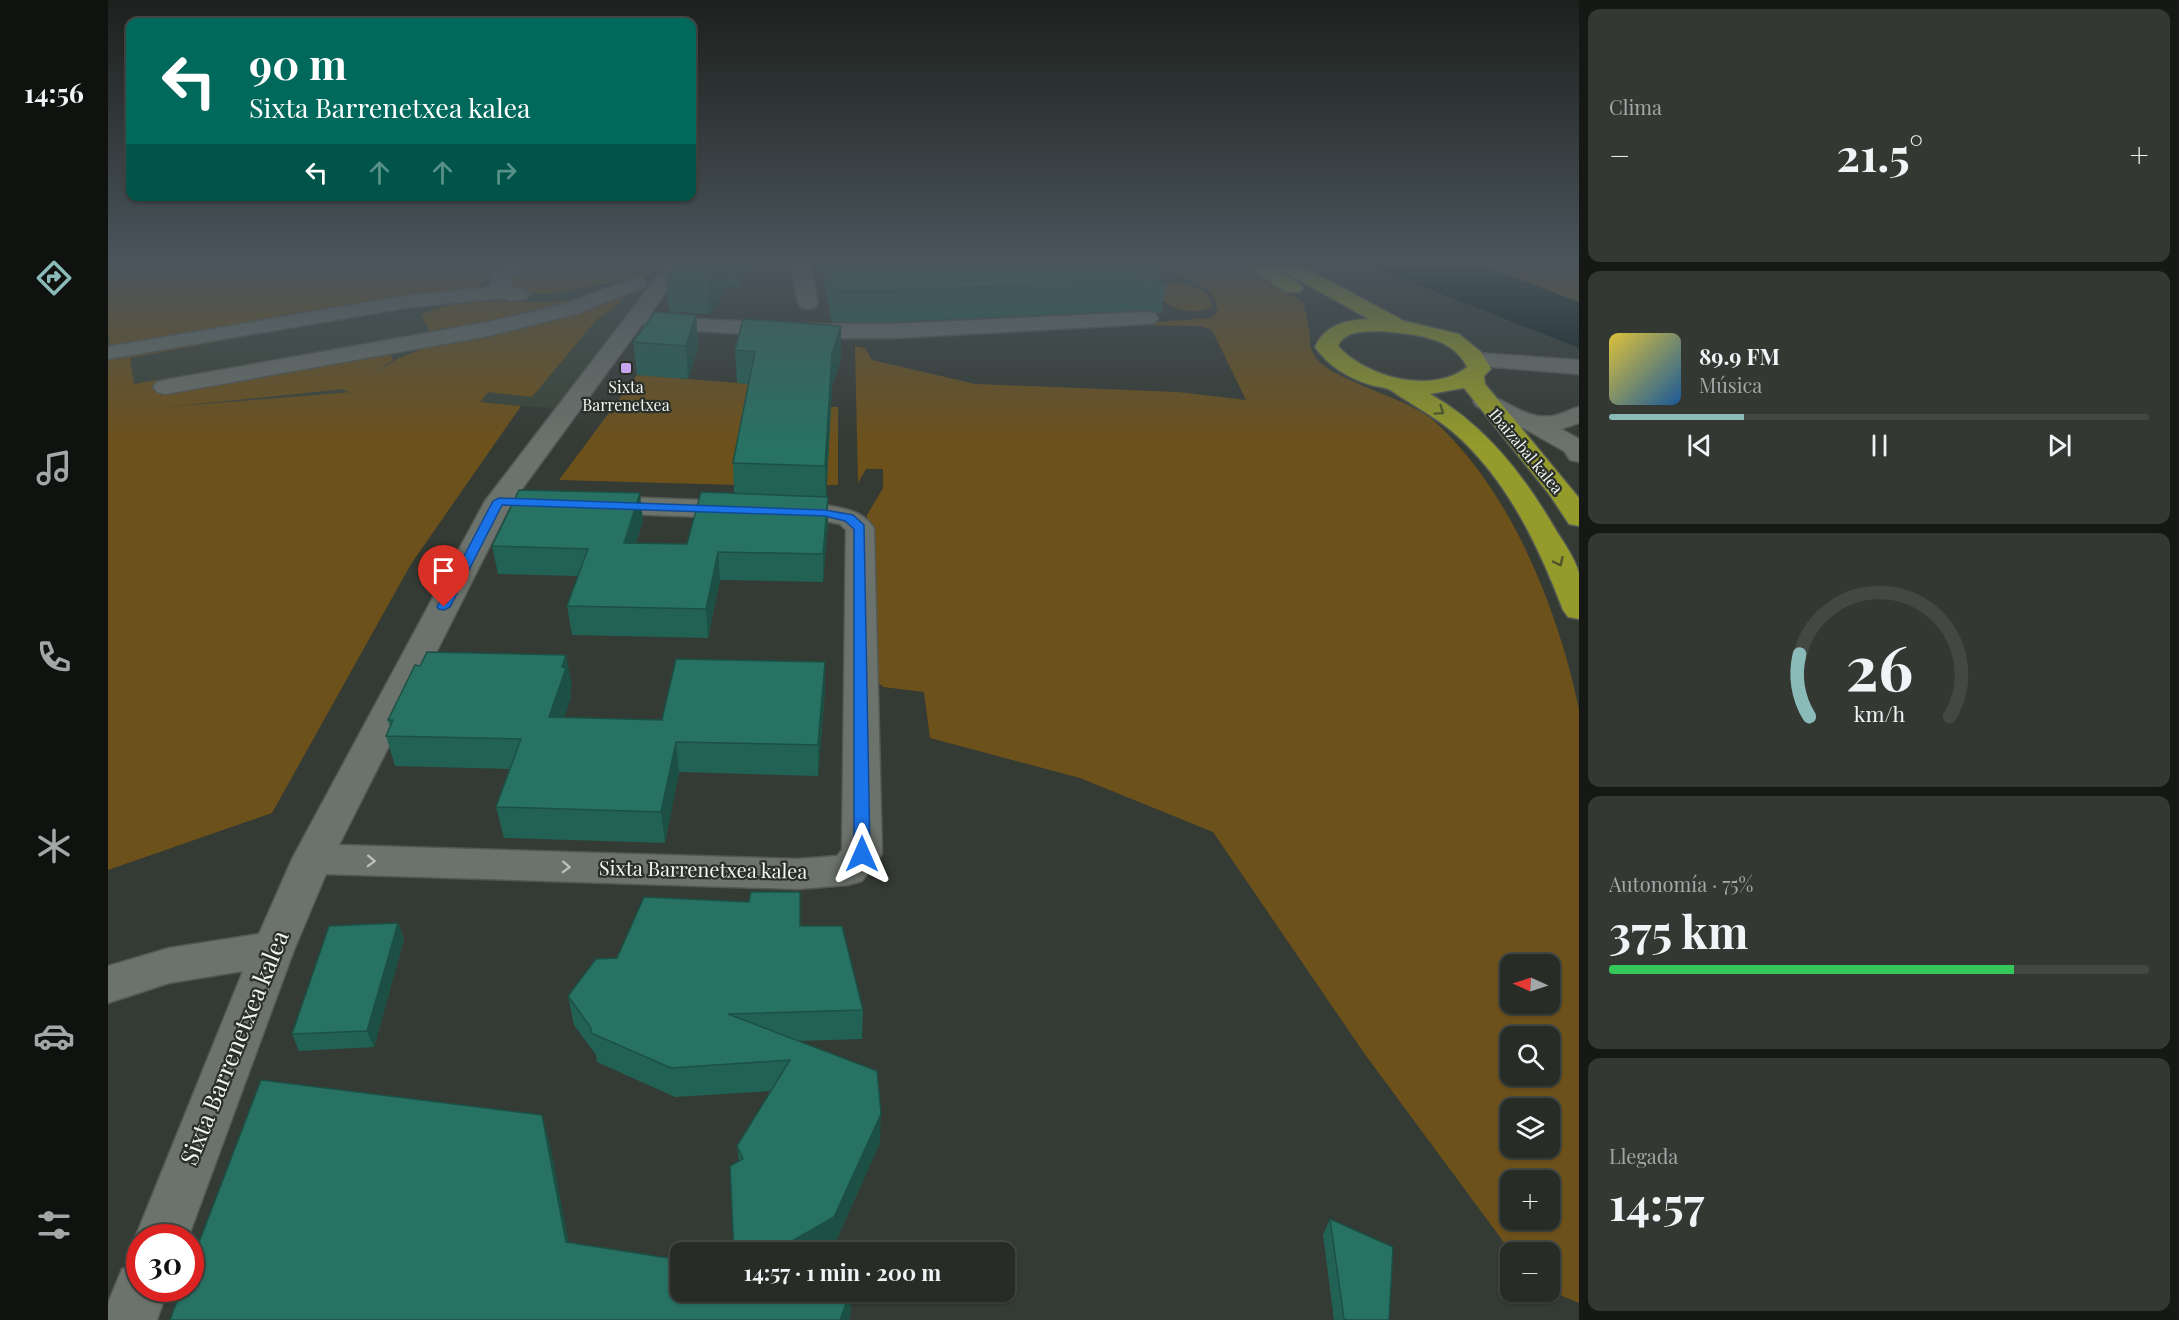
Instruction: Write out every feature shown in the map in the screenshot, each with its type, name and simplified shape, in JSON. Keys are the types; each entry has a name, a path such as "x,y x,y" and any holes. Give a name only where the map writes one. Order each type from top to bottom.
{"highway":[{"path":"1331,323 1326,347 1332,358 1345,368 1389,382 1438,386 1477,381"},
{"path":"1343,323 1357,326 1405,327"},
{"path":"1395,323 1405,327"},
{"name":"Ibaizabal kalea","path":"1405,327 1452,340 1469,350 1477,381 1579,518"},
{"name":"Ibaizabal kalea","path":"1389,382 1440,409 1469,433 1502,470 1539,524 1557,556 1579,610"}],"street":[{"path":"111,353 300,323"},
{"path":"165,387 515,323"},
{"name":"Sixta Barrenetxea kalea","path":"165,1224 273,950 312,859 499,501 635,323"},
{"path":"663,323 807,331 865,331 1047,323"},
{"path":"1477,381 1573,367"},
{"path":"1477,381 1525,422 1554,424 1579,414"},
{"path":"1576,450 1571,431 1579,414"},
{"path":"1534,424 1576,450"},
{"name":"Sixta Barrenetxea kalea","path":"312,859 798,874 848,870 862,854 860,528 849,518 825,513 499,501"},
{"path":"108,985 136,973 198,958 273,950"},
{"path":"129,1320 136,1302"}],"shaded area":[{"path":"108,323 634,323 569,409 371,391 108,412"},
{"path":"108,323 275,323 110,351"},
{"path":"425,323 479,323 430,331"},
{"path":"540,323 594,323 532,397 488,392 480,402 521,406 411,564 272,813 108,870 108,359 249,333 244,337 130,358 134,384 383,340 393,360 371,375 397,359 424,348","holes":["345,389 344,391 351,392 167,407"]},
{"path":"1149,323 1308,323 1311,347 1314,355 1322,364 1334,372 1421,412 1433,420 1461,448 1486,481 1508,516 1544,592 1570,671 1579,709 1579,1303 1560,1295 1560,1242 1504,1242 1364,1053 1213,832 1080,778 930,738 924,692 883,687 872,676 867,515 883,488 883,469 866,469 858,483 855,346 865,348 872,360 975,384 1178,392 1246,400 1212,330 1200,326 1117,325"},
{"path":"637,375 751,384 738,485 559,480"},
{"path":"827,407 838,407 838,485 825,485"}],"water":[{"path":"1514,323 1579,323 1579,348"}],"building":[{"path":"647,323 694,323 686,346 633,342"},
{"path":"742,323 841,326 832,353 825,466 733,463 755,352 735,350"},
{"path":"519,490 640,493 624,543 687,544 701,492 828,497 823,554 718,552 706,609 567,606 588,549 492,546"},
{"path":"427,652 566,655 562,667 566,668 549,717 662,720 676,659 825,662 818,745 676,742 661,812 496,807 521,739 386,736 393,720 388,720 415,665 420,666"},
{"path":"751,892 800,892 800,926 842,926 863,1010 728,1014 877,1071 881,1114 834,1217 790,1242 734,1242 730,1166 743,1159 737,1146 790,1060 671,1068 591,1033 591,1028 568,996 596,959 617,958 644,897 749,902"},
{"path":"398,923 367,1031 292,1034 329,926"},
{"path":"261,1080 542,1115 566,1242 670,1258 670,1302 846,1302 840,1320 170,1320 177,1302 204,1302 204,1229"},
{"path":"1330,1219 1393,1247 1389,1320 1344,1319"}],"place":[{"name":"Sixta Barrenetxea","path":"626,368"}],"route":[{"path":"444,607 499,501 825,513 849,518 860,528 862,854"}]}
